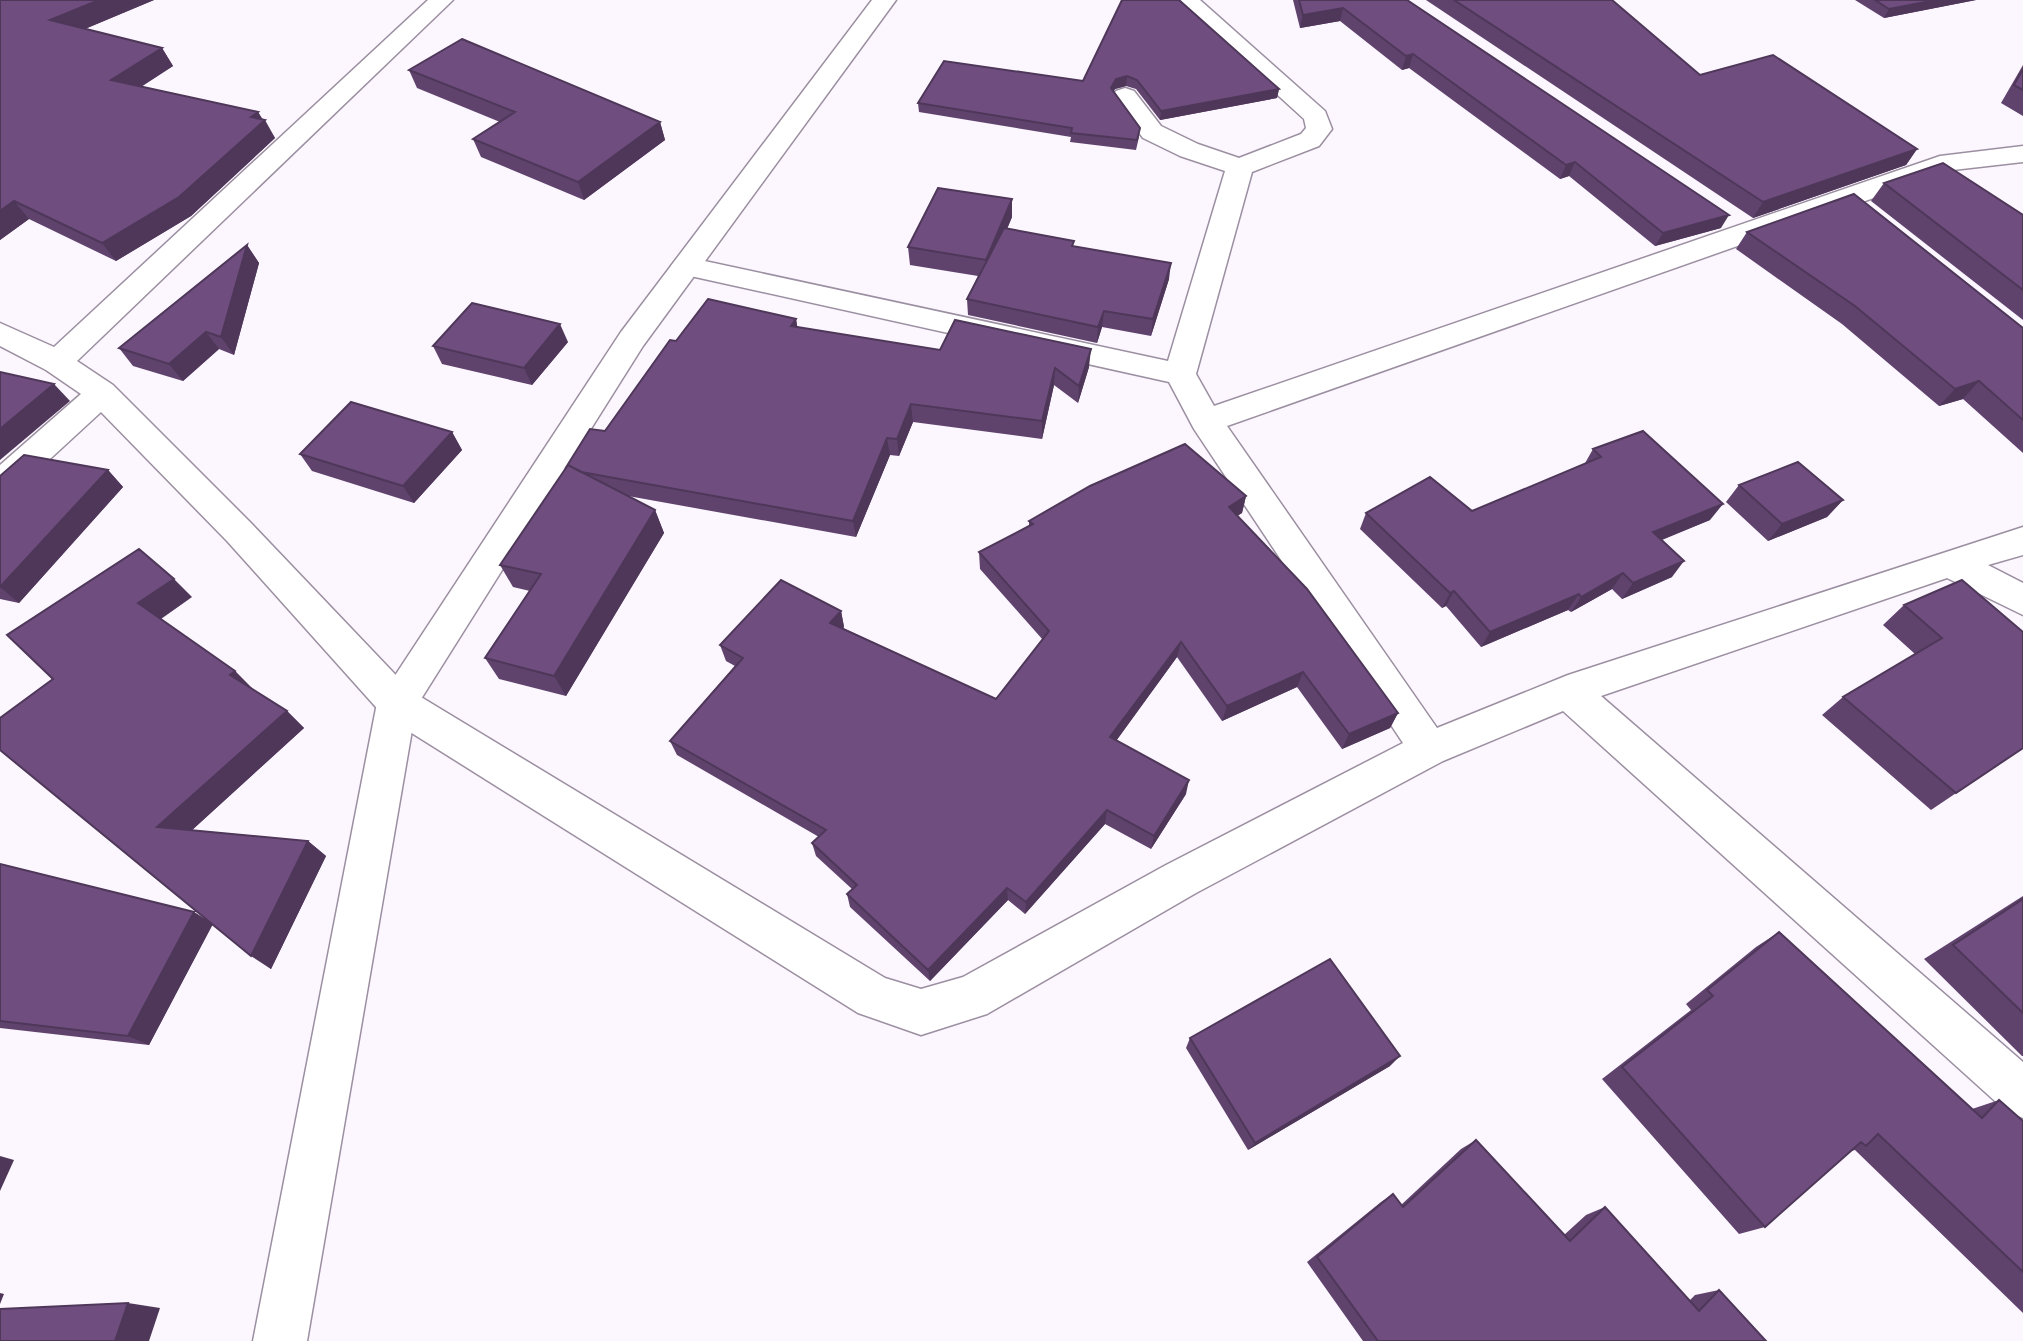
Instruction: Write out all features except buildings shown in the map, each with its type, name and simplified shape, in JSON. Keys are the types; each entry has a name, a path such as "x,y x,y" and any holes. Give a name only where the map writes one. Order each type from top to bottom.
{"street":[{"path":"57,362 441,0"},
{"path":"280,1341 397,704 632,340 884,0"},
{"path":"1125,96 1152,132 1189,150 1240,167 1310,141 1319,130 1316,117 1186,0"},
{"path":"1206,421 1737,223 1856,206 1949,162 2023,154"},
{"path":"1240,167 1180,374 1206,421 1429,750"},
{"path":"686,266 1180,374"},
{"path":"0,333 57,362 102,393 239,532 397,704 874,997 921,1012 971,998 1181,879 1429,750 1568,691 2023,541"},
{"path":"0,485 102,393"},
{"path":"1950,563 2023,600"},
{"path":"1568,691 2023,1094"}]}
